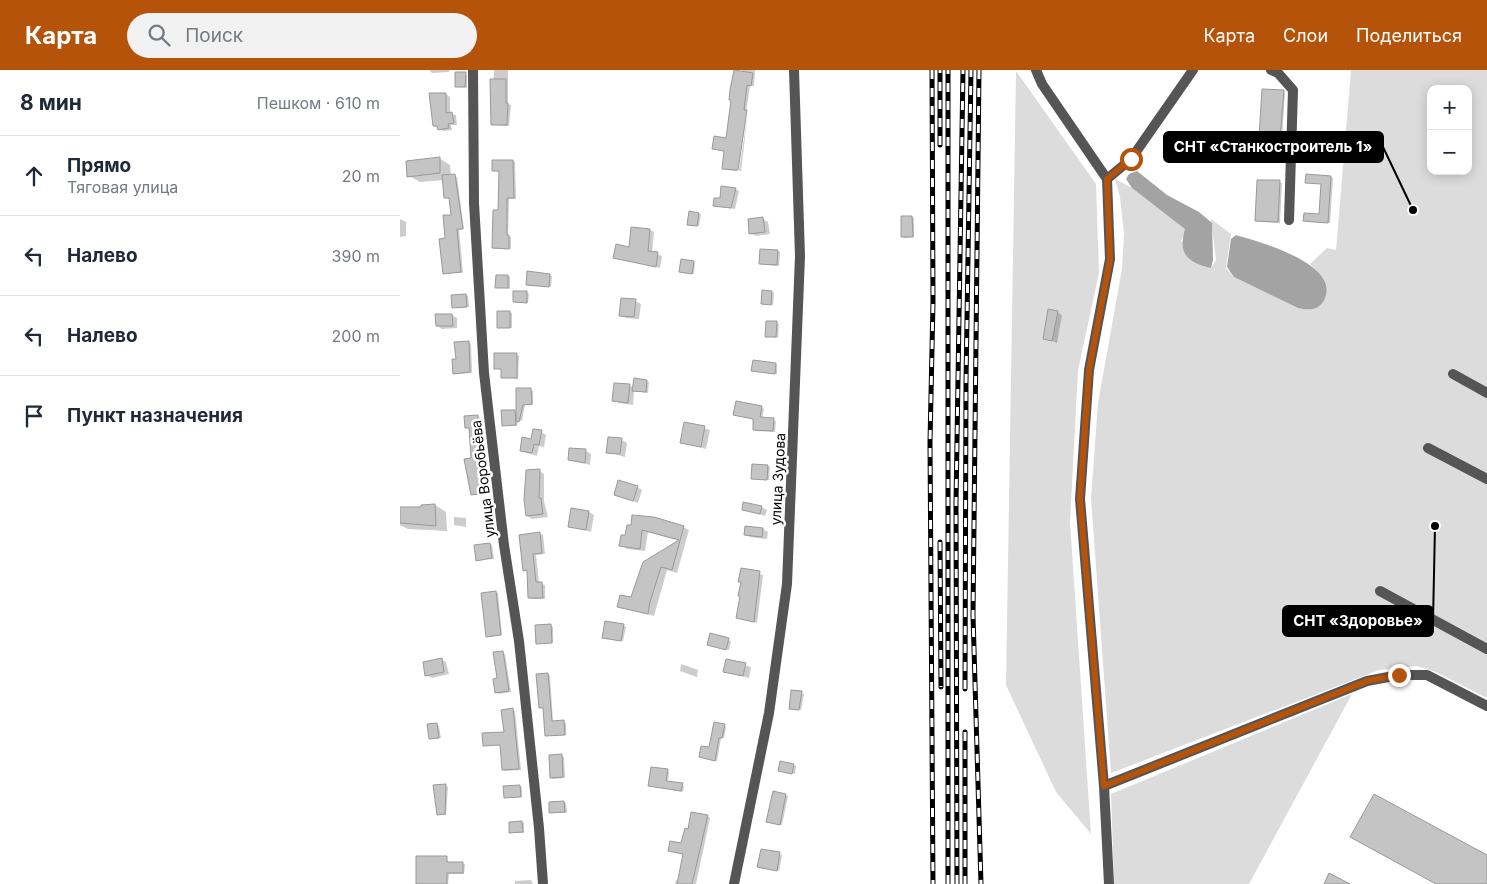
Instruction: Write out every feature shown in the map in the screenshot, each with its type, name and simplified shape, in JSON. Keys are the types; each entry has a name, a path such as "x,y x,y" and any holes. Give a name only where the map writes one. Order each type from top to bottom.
{"street":[{"name":"улица Воробьёва","path":"473,70 474,203 484,373 504,545 519,641 539,828 543,884"},
{"name":"улица Зудова","path":"734,884 768,713 788,584 800,256 794,70"},
{"path":"1036,70 1042,84 1107,179 1110,259 1089,370 1080,499 1104,786 1109,884"},
{"path":"1107,179 1131,159 1193,70"},
{"path":"1271,70 1278,73 1294,90 1289,220"},
{"path":"1453,374 1487,393"},
{"path":"1428,448 1487,479"},
{"path":"1380,591 1487,649"},
{"path":"1104,786 1367,681 1399,675 1427,675 1487,706"}],"shaded area":[{"path":"1351,70 1487,70 1487,698 1436,672 1417,666 1379,670 1111,773 1091,498 1098,403 1122,269 1124,234 1120,197 1115,179 1132,188 1186,229 1181,241 1211,268 1216,260 1211,219 1231,234 1226,268 1234,277 1298,308 1320,306 1324,299 1325,283 1310,264 1327,248 1336,250"},
{"path":"1016,71 1096,184 1099,273 1078,370 1070,522 1091,834 1056,792 1006,685"},
{"path":"1137,171 1167,195 1199,212 1212,223 1213,260 1211,268 1195,263 1186,255 1183,244 1185,229 1132,188 1126,179 1129,174"},
{"path":"1236,235 1263,243 1297,257 1311,266 1322,277 1327,289 1321,305 1308,309 1298,308 1234,277 1227,267 1231,239"},
{"path":"1352,694 1249,884 1114,884 1111,794"}],"building":[{"path":"734,70 753,73 751,86 747,85 744,110 747,110 738,170 722,169 724,151 712,149 714,136 726,138 731,100 729,100 730,90"},
{"path":"455,72 466,72 465,87 455,87"},
{"path":"490,79 506,79 507,125 491,125"},
{"path":"1262,89 1284,90 1280,139 1259,138"},
{"path":"429,93 446,93 446,113 452,112 454,123 448,124 449,128 438,130 437,126 433,126"},
{"path":"440,157 440,173 407,177 406,161"},
{"path":"492,160 513,160 514,198 507,198 509,249 492,248 493,210 498,210 499,171 492,171"},
{"path":"455,174 463,229 457,229 461,272 443,274 439,239 445,238 443,215 451,215 449,198 444,198 442,175"},
{"path":"1306,174 1331,176 1328,223 1303,221 1304,213 1319,214 1321,184 1305,183"},
{"path":"1257,180 1280,180 1278,222 1255,221"},
{"path":"721,186 736,188 731,208 713,206 714,198 720,198"},
{"path":"689,211 699,213 697,226 687,225"},
{"path":"901,216 912,216 913,237 901,237"},
{"path":"763,217 765,232 749,234 748,219"},
{"path":"631,227 650,229 648,251 658,252 656,267 613,258 616,244 629,247"},
{"path":"760,249 778,250 777,265 759,264"},
{"path":"681,259 694,261 692,274 679,272"},
{"path":"527,271 550,274 549,287 526,285"},
{"path":"496,275 508,275 508,288 495,288"},
{"path":"762,290 772,291 771,305 761,304"},
{"path":"513,291 527,291 527,303 513,302"},
{"path":"466,294 467,307 452,308 451,295"},
{"path":"621,298 636,299 634,317 619,316"},
{"path":"1048,309 1058,311 1052,341 1043,339"},
{"path":"497,311 510,311 510,328 497,328"},
{"path":"435,314 452,314 453,326 436,326"},
{"path":"766,321 777,321 776,337 765,337"},
{"path":"469,341 470,372 453,374 452,359 456,359 454,342"},
{"path":"494,353 517,353 517,378 501,378 501,369 494,369"},
{"path":"753,360 776,363 775,374 751,371"},
{"path":"634,378 647,380 646,392 632,391"},
{"path":"614,383 630,384 628,403 612,401"},
{"path":"516,388 531,388 532,404 523,405 519,422 516,421"},
{"path":"736,401 762,406 760,417 774,418 773,431 753,430 753,419 733,415"},
{"path":"501,410 515,410 516,425 502,426"},
{"path":"478,415 479,453 486,493 471,495 464,459 471,458 469,428 465,428 464,416"},
{"path":"684,422 705,426 701,447 680,443"},
{"path":"533,429 542,430 539,445 534,444 532,453 520,451 522,437 531,439"},
{"path":"608,437 622,438 620,454 606,453"},
{"path":"569,448 586,449 585,463 568,460"},
{"path":"752,464 768,465 767,480 751,479"},
{"path":"540,469 539,498 541,498 543,514 526,516 524,500 526,470"},
{"path":"618,480 638,486 633,501 614,495"},
{"path":"743,502 762,506 760,514 742,510"},
{"path":"435,504 436,526 400,523 400,507 421,507 421,505"},
{"path":"571,508 589,511 586,530 568,527"},
{"path":"632,515 654,517 684,526 672,570 661,567 648,614 617,607 620,595 631,597 643,562 679,540 642,530 640,549 619,546 621,535 625,535 627,525 631,525"},
{"path":"745,526 763,528 762,537 744,535"},
{"path":"540,532 542,553 533,554 536,582 542,582 543,598 528,598 527,570 523,571 519,535"},
{"path":"490,543 492,558 476,561 474,545"},
{"path":"741,568 760,571 754,622 736,618 740,596 738,596 741,582 738,582"},
{"path":"496,591 501,635 486,637 481,593"},
{"path":"605,621 624,624 621,641 602,638"},
{"path":"551,624 552,643 536,644 535,625"},
{"path":"710,633 729,638 726,650 707,645"},
{"path":"503,651 509,691 495,693 493,679 497,678 493,652"},
{"path":"442,658 444,672 425,676 423,662"},
{"path":"726,659 746,663 743,676 723,672"},
{"path":"548,673 552,721 564,720 565,735 545,736 543,708 539,708 536,674"},
{"path":"791,690 802,691 799,710 789,709"},
{"path":"513,708 519,769 502,770 500,745 483,746 482,733 504,732 501,710"},
{"path":"714,722 725,724 722,738 719,738 715,761 699,757 701,746 709,747"},
{"path":"437,723 439,738 429,739 427,724"},
{"path":"562,754 563,777 550,778 549,755"},
{"path":"780,761 794,764 792,774 778,771"},
{"path":"651,767 668,769 666,781 683,783 681,791 648,786"},
{"path":"446,784 445,814 437,815 433,785"},
{"path":"520,785 521,797 504,798 503,786"},
{"path":"773,791 786,794 780,825 766,822"},
{"path":"1374,794 1487,855 1487,884 1436,884 1350,837"},
{"path":"564,801 565,812 549,813 549,802"},
{"path":"691,812 708,815 692,884 677,884 683,854 668,851 670,841 681,843 685,828 688,829"},
{"path":"522,821 523,832 509,833 509,822"},
{"path":"761,849 780,852 777,871 757,867"},
{"path":"416,856 447,856 447,862 463,862 463,873 447,873 447,884 416,884"},
{"path":"1329,873 1350,884 1324,884"}],"railway":[{"path":"932,70 933,302 930,442 933,884"},
{"path":"940,70 940,145"},
{"path":"948,70 948,884"},
{"path":"957,884 956,503 963,70"},
{"path":"965,689 966,382 971,70"},
{"path":"979,70 973,615 981,884"},
{"path":"940,542 941,687"},
{"path":"965,732 965,884"}],"place":[{"name":"СНТ «Станкостроитель 1»","path":"1413,210"},
{"name":"СНТ «Здоровье»","path":"1435,526"}],"route":[{"path":"1131,159 1107,179 1110,259 1089,370 1080,499 1104,786 1367,681 1399,675"}]}
